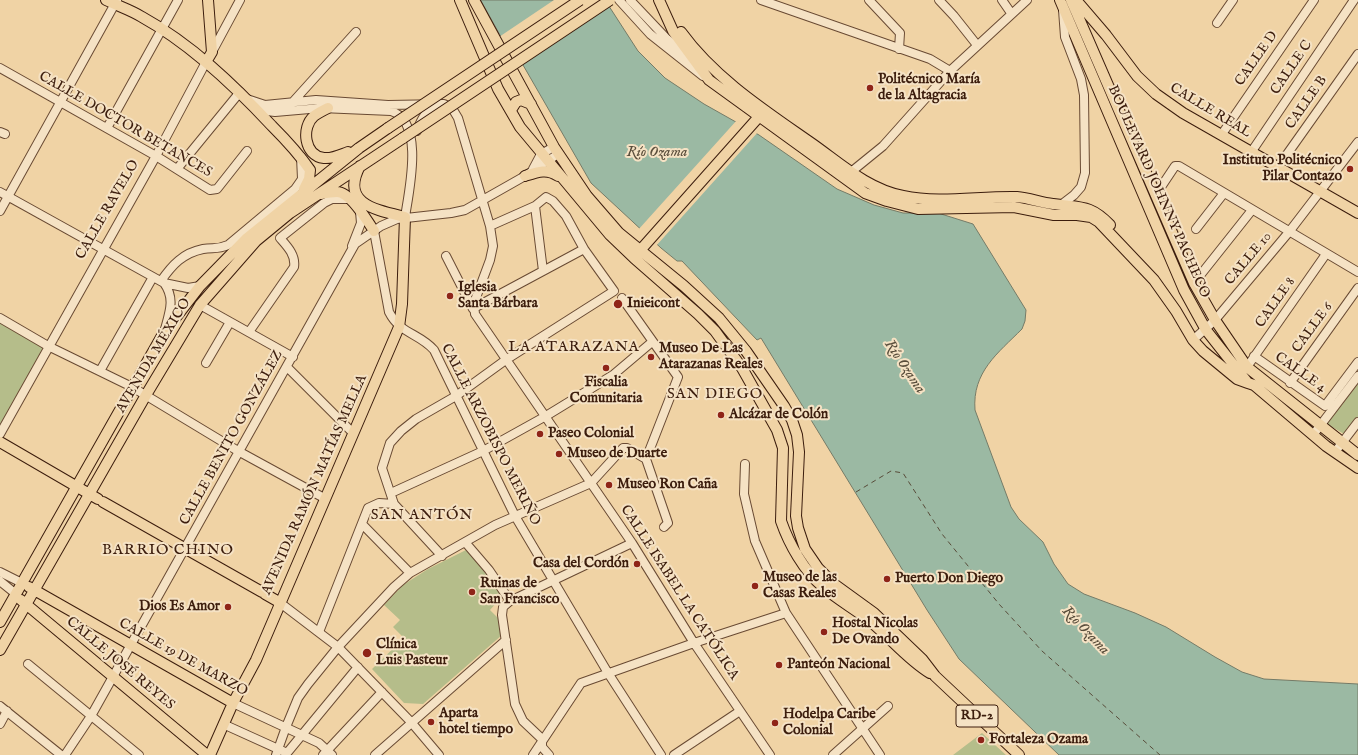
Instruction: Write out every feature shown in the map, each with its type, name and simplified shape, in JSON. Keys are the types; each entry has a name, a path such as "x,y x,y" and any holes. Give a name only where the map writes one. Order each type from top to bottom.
{"main road":[{"path":"125,0 142,16"},
{"path":"208,0 212,52"},
{"name":"RD-2","path":"460,0 498,89 520,127 610,235 715,330 742,368 777,430 783,448 781,521 802,562 823,587 871,622 917,665 935,676"},
{"name":"RD-2","path":"474,0 556,150 587,196 619,232 644,247 718,318 746,352 784,406 794,427 799,452 796,516 798,528 805,549 818,568 834,584 874,613 922,659 935,676 1019,755"},
{"name":"AVENIDA MÉXICO","path":"0,622 163,334 200,286 246,238 359,148 580,0"},
{"name":"AVENIDA MÉXICO","path":"0,650 34,590 97,498 146,395 200,305 256,241 290,213 610,0"},
{"path":"659,0 670,35 690,56 709,80 762,113 870,185 886,192 907,197 936,200 1016,197 1092,209 1101,215 1159,276 1173,300 1176,311"},
{"path":"666,0 676,23 688,41 729,82 762,113 845,180 865,193 887,201 918,209 1014,207 1054,215 1077,215 1091,217 1099,222 1154,280 1176,311 1193,340 1203,351 1224,369 1237,378 1248,383"},
{"name":"BOULEVARD JOHNNY PACHECO","path":"1072,0 1194,283 1215,320 1247,367 1358,455"},
{"name":"CALLE REAL","path":"1076,0 1106,35 1137,76 1156,94 1183,113 1252,151 1358,213"},
{"path":"113,1 142,16"},
{"name":"BOULEVARD JOHNNY PACHECO","path":"1061,3 1184,290 1206,330 1248,383 1254,385 1313,435 1358,468"},
{"name":"AVENIDA MÉXICO","path":"142,16 206,62 258,110 301,156 310,170 309,179 302,192"},
{"name":"CALLE RAVELO","path":"206,62 212,52"},
{"path":"511,110 516,102 521,100 531,104"},
{"path":"328,108 314,116 308,124 306,139 312,151 323,158 336,157 359,148"},
{"path":"634,258 762,113"},
{"path":"360,166 353,183 354,191 360,200 382,212 405,217"},
{"path":"528,174 542,171 556,174 564,181"},
{"path":"319,194 336,192 342,193 360,211 374,231"},
{"name":"AVENIDA RAMÓN MATÍAS MELLA","path":"210,755 233,703 256,660 279,602 399,327 402,304 405,217"},
{"path":"0,442 184,549 279,602"},
{"name":"CALLE 19 DE MARZO","path":"22,583 233,703"},
{"name":"CALLE JOSÉ REYES","path":"16,594 26,604 207,755"}],"street":[{"path":"107,128 178,0"},
{"name":"CALLE RAVELO","path":"212,52 240,0"},
{"path":"619,0 650,34 709,80"},
{"path":"630,0 670,35"},
{"path":"761,0 930,59 950,71"},
{"path":"869,0 900,33 899,49"},
{"path":"939,0 977,45"},
{"path":"1002,0 1011,14"},
{"path":"851,172 883,146 950,71 1027,0"},
{"path":"1217,23 1233,0"},
{"name":"CALLE D","path":"1222,134 1314,0"},
{"name":"CALLE C","path":"1252,151 1354,0"},
{"path":"0,211 113,1"},
{"name":"BOULEVARD JOHNNY PACHECO","path":"1061,3 1065,37 1081,78 1084,95 1085,173 1081,187 1074,195 1061,205"},
{"path":"286,110 356,32"},
{"name":"CALLE B","path":"1278,167 1358,54"},
{"path":"690,56 729,82"},
{"name":"CALLE RAVELO","path":"0,434 48,346 156,156 206,62"},
{"name":"CALLE DOCTOR BETANCES","path":"0,68 213,190 217,189 247,151"},
{"path":"177,169 243,96 265,105 293,101 316,100 397,105 444,104 452,108 458,118 490,226 493,246 474,311"},
{"path":"412,146 421,119 431,108 444,104"},
{"path":"258,110 270,112 328,108 391,111 398,113 408,126 412,146 411,174 405,217"},
{"name":"CALLE 10","path":"1193,340 1206,330 1215,320 1289,232 1358,142"},
{"path":"528,174 541,154 556,150"},
{"name":"CALLE BENITO GONZÁLEZ","path":"65,755 91,716 238,452 293,357 350,250 355,244 374,231 397,218 451,213 465,210 548,162 556,150"},
{"path":"162,282 175,262 186,255 204,249 220,249 228,245 295,189 302,179 301,156"},
{"path":"1161,187 1177,165 1358,272"},
{"path":"0,192 162,282 188,288 200,286"},
{"path":"1196,229 1224,193"},
{"path":"442,556 394,504 382,468 390,443 401,431 416,419 456,396 508,358 614,290 584,249 566,216 554,201 546,197 535,206 490,226"},
{"path":"249,332 294,267 294,256 280,238 324,203 332,199 348,199"},
{"path":"535,206 543,271"},
{"path":"1194,283 1252,210"},
{"path":"350,250 362,223 360,211"},
{"path":"374,231 389,312 399,327"},
{"path":"474,311 584,249"},
{"name":"CALLE 8","path":"1247,367 1326,254"},
{"name":"CALLE ISABEL LA CATÓLICA","path":"446,256 474,311 508,358 590,484 632,543 694,643 770,755"},
{"path":"100,372 153,277"},
{"path":"162,282 172,298 172,308 163,334"},
{"name":"CALLE 6","path":"1290,382 1358,288"},
{"path":"622,298 652,342 678,376 646,459 668,523 664,527"},
{"path":"200,305 293,357"},
{"path":"0,318 48,346 132,387 238,452 324,498"},
{"path":"206,363 230,322"},
{"name":"CALLE ARZOBISPO MERIÑO","path":"399,327 427,342 434,350 514,516 608,673 660,755"},
{"path":"391,493 483,451 546,416 613,376 652,342"},
{"name":"CALLE 4","path":"1254,356 1325,406 1358,362"},
{"path":"287,367 353,433"},
{"path":"1313,435 1358,376"},
{"path":"1335,452 1358,422"},
{"path":"278,752 298,698 308,684 338,646 394,587 410,573 514,516 590,484 623,448 627,448 646,459"},
{"path":"745,464 744,494 755,541 786,612 880,755"},
{"path":"319,632 368,508 379,504 394,504"},
{"path":"362,524 410,573"},
{"path":"465,542 489,570 510,600"},
{"path":"549,755 542,747 542,742 518,715 515,704 502,616 503,607 510,600 554,581 632,543"},
{"path":"0,572 22,583"},
{"path":"0,581 16,594"},
{"path":"279,602 338,646 411,722 438,755"},
{"path":"533,755 581,683 786,612"},
{"path":"375,755 506,640"},
{"path":"28,664 139,755"},
{"path":"223,724 278,752 288,753 301,735 358,667"},
{"path":"328,753 382,692"},
{"name":"CALLE 19 DE MARZO","path":"233,703 319,743 328,753"},
{"path":"0,706 61,755"},
{"path":"833,755 862,727 888,706"},
{"path":"0,724 7,711"},
{"path":"674,755 740,711"}],"shaded area":[{"path":"0,318 48,346 0,434"},
{"path":"1358,384 1358,417 1344,434 1327,424"},
{"path":"466,550 505,593 490,610 499,619 502,635 423,704 404,703 372,669 404,638 393,627 400,620 384,605 403,585 428,569"},
{"name":"Fortaleza Ozama","path":"982,733 1006,755 953,755"}],"water":[{"name":"Río Ozama","path":"481,0 605,0 638,51 665,78 704,104 759,135 837,189 874,205 903,213 938,213 973,224 1026,310 1025,321 1022,329 988,364 982,374 975,397 975,410 1011,507 1019,519 1043,542 1054,564 1068,584 1084,594 1135,613 1166,627 1242,672 1264,679 1358,684 1358,755 1059,755 959,659 927,610 761,338 757,340 682,261 677,261 661,248 591,183 523,65 500,35"}],"pier":[{"path":"554,0 607,0 610,6 520,65 499,37"},
{"path":"737,120 758,132 656,246 638,230"}],"ferry route":[{"path":"856,492 891,471 903,473 942,534 999,604 1042,651 1160,755"}],"place":[{"name":"Politécnico María de la Altagracia","path":"870,88"},
{"name":"Instituto Politécnico Pilar Contazo","path":"1350,169"},
{"name":"Iglesia Santa Bárbara","path":"450,296"},
{"name":"Inieicont","path":"618,304"},
{"name":"Museo De Las Atarazanas Reales","path":"651,357"},
{"name":"Fiscalia Comunitaria","path":"606,368"},
{"name":"Alcázar de Colón","path":"721,415"},
{"name":"Paseo Colonial","path":"540,434"},
{"name":"Museo de Duarte","path":"559,454"},
{"name":"Museo Ron Caña","path":"609,485"},
{"name":"Casa del Cordón","path":"637,564"},
{"name":"Puerto Don Diego","path":"887,579"},
{"name":"Museo de las Casas Reales","path":"755,586"},
{"name":"Ruinas de San Francisco","path":"472,592"},
{"name":"Dios Es Amor","path":"228,607"},
{"name":"Hostal Nicolas De Ovando","path":"824,632"},
{"name":"Clínica Luis Pasteur","path":"367,653"},
{"name":"Panteón Nacional","path":"779,665"},
{"name":"Aparta hotel tiempo","path":"431,722"},
{"name":"Hodelpa Caribe Colonial","path":"775,723"},
{"name":"Fortaleza Ozama","path":"981,740"}],"district":[{"name":"LA ATARAZANA","path":"574,348"},
{"name":"SAN DIEGO","path":"715,395"},
{"name":"SAN ANTÓN","path":"422,516"},
{"name":"BARRIO CHINO","path":"168,551"}]}
